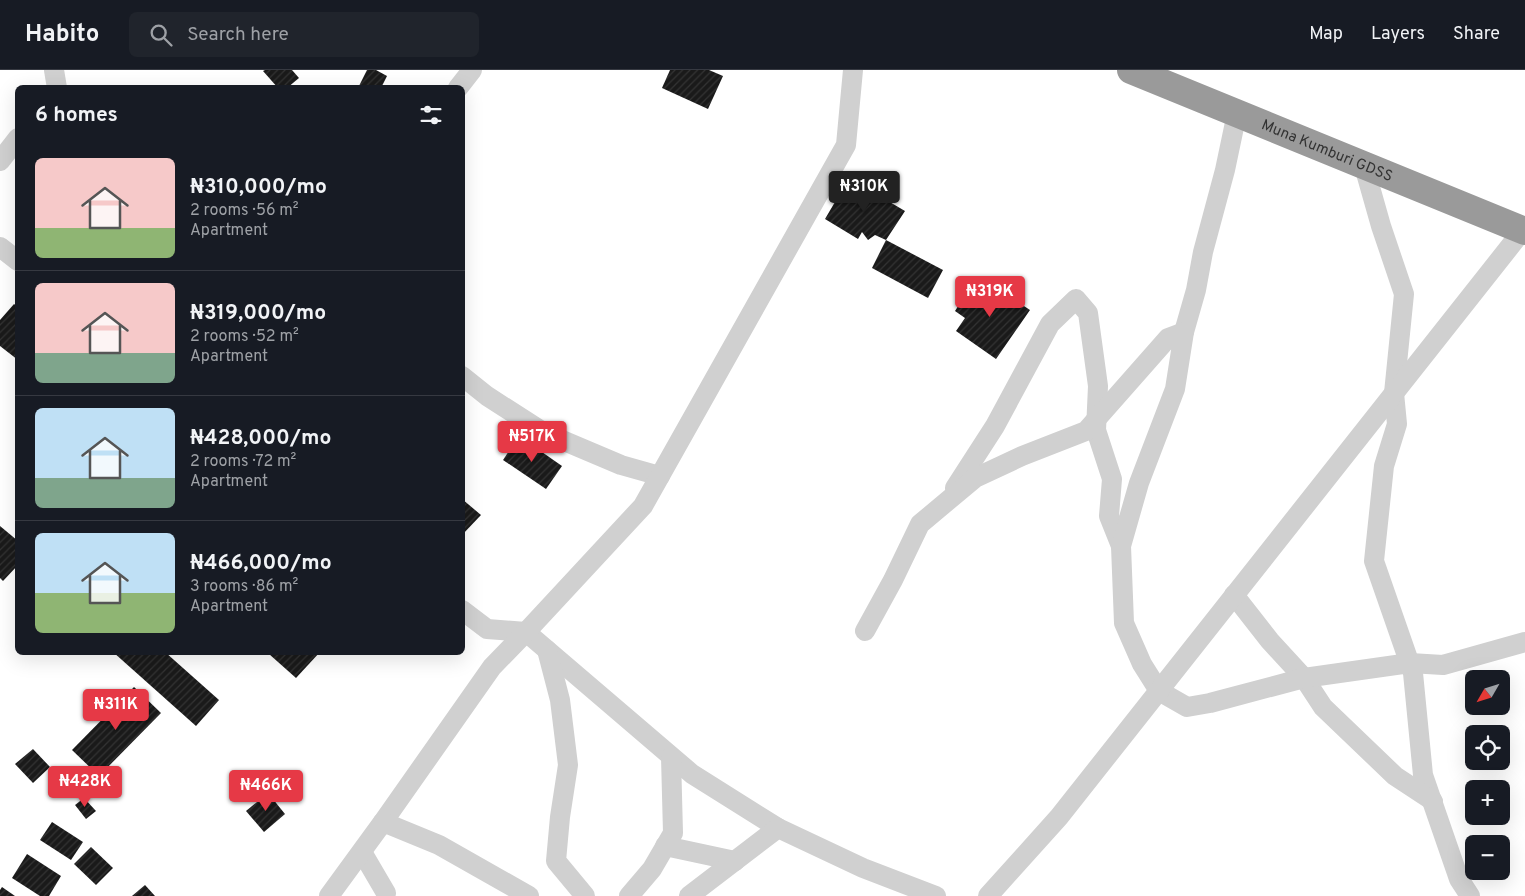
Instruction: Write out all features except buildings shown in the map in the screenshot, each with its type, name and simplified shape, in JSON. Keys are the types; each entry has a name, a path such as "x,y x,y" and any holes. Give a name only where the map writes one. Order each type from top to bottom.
{"highway":[{"name":"Muna Kumburi GDSS","path":"1131,70 1364,166 1524,239"}],"street":[{"path":"54,70 57,85"},
{"path":"460,85 472,70"},
{"path":"329,896 492,667 643,506 846,145 853,70"},
{"path":"1237,113 1225,170 1203,252 1196,290 1184,332 1174,389 1138,483 1121,546 1124,623 1142,664 1159,691 1187,707 1210,703 1304,678 1410,664 1442,665 1525,642"},
{"path":"0,161 15,142"},
{"path":"1364,166 1380,226 1404,294 1394,393 1396,424 1384,466 1374,561 1413,674 1423,775 1459,879 1470,896"},
{"path":"988,896 1059,817 1394,393 1524,239"},
{"path":"0,247 15,259"},
{"path":"944,503 995,426 1050,324 1076,299 1088,313 1098,386 1096,430 1112,479 1109,516 1121,546"},
{"path":"865,631 893,580 920,524 975,478 1022,456 1086,431 1168,338 1184,332"},
{"path":"465,378 487,396 543,432 620,465 660,476"},
{"path":"1234,596 1270,641 1304,678 1323,707 1395,776 1432,801"},
{"path":"465,612 487,629 526,632 692,774 778,828 863,868 936,896"},
{"path":"547,650 560,700 568,766 560,817 556,861 585,896"},
{"path":"629,896 652,869 673,833 671,756"},
{"path":"383,822 439,845 529,896"},
{"path":"689,896 778,828"},
{"path":"665,846 735,861"},
{"path":"362,852 386,893"}]}
